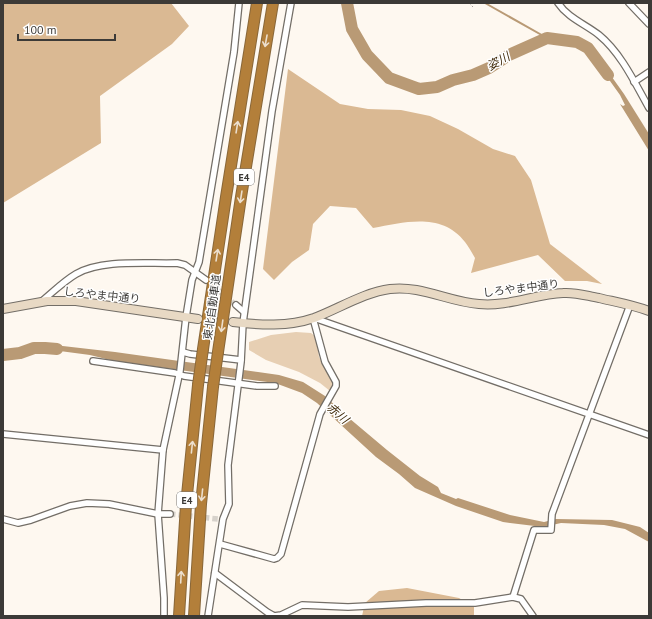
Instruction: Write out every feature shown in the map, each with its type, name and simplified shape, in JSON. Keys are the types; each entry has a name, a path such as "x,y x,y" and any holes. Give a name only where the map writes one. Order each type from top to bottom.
{"highway":[{"name":"東北自動車道","path":"179,616 186,505 198,385 257,3"},
{"name":"東北自動車道","path":"194,616 201,504 218,352 241,197 273,3"}],"street":[{"path":"164,616 158,514 163,450 183,352 183,336 192,280 199,262 234,52 238,3"},
{"path":"208,616 220,544 221,519 228,504 228,465 241,361 244,312 272,111 291,3"},
{"path":"558,3 569,15 598,34 616,53 649,108"},
{"path":"629,3 649,24"},
{"path":"634,82 649,72"},
{"path":"40,302 76,274 92,267 104,264 177,263 185,265 206,280"},
{"name":"しろやま中通り","path":"233,322 284,324 297,323 313,318 378,291 402,288 416,289 470,303 481,304 492,304 552,294 575,293 630,304 649,311"},
{"name":"しろやま中通り","path":"3,309 40,302 76,302 198,319"},
{"path":"513,597 534,530 551,530 552,514 630,304"},
{"path":"236,305 244,312"},
{"path":"220,544 274,559 280,554 320,414 336,386 336,382 325,362 313,318"},
{"path":"313,318 649,435"},
{"path":"183,352 241,361"},
{"path":"93,361 275,386"},
{"path":"3,434 163,450"},
{"path":"3,519 18,523 70,506 87,503 110,504 158,514 170,514"},
{"path":"215,573 274,616 281,615 302,605 348,607 426,603 475,603 513,597 521,599 533,616"}],"path":[{"path":"469,3 473,6"}],"shaded area":[{"path":"3,3 171,3 189,26 172,44 100,96 101,143 3,203"},
{"path":"288,69 340,104 368,109 401,110 430,116 458,129 493,149 515,156 531,180 550,244 602,284 587,281 565,281 538,255 471,273 475,258 465,242 456,233 445,226 434,223 410,222 373,228 356,208 330,206 313,224 309,250 292,262 274,280 263,269"},
{"path":"296,332 311,333 316,337 319,357 333,382 330,391 320,383 299,372 266,360 249,350 249,342 271,335"},
{"path":"407,588 459,598 474,607 474,616 362,616 365,603 379,591"}],"water":[{"path":"597,56 624,94 649,134 649,151 620,104 623,106 625,105"},
{"path":"54,345 279,375 303,382 325,396 387,450 420,476 438,487 441,493 510,515 544,522 556,519 612,520 640,527 649,533 649,542 625,529 604,525 561,523 543,527 503,522 456,506 415,488 376,457 317,403 302,393 275,383 114,361 90,355 37,348"}],"waterway":[{"name":"姿川","path":"347,3 352,29 367,55 389,78 419,89 437,87 453,80 473,75 489,68 509,55 547,38 577,42 588,48 608,75"},
{"path":"485,3 547,38"},
{"name":"赤川","path":"3,355 20,353 34,348 57,349"}],"tunnel":[{"path":"212,285 236,305"},
{"path":"202,320 229,321"},
{"path":"170,514 218,519"}]}
